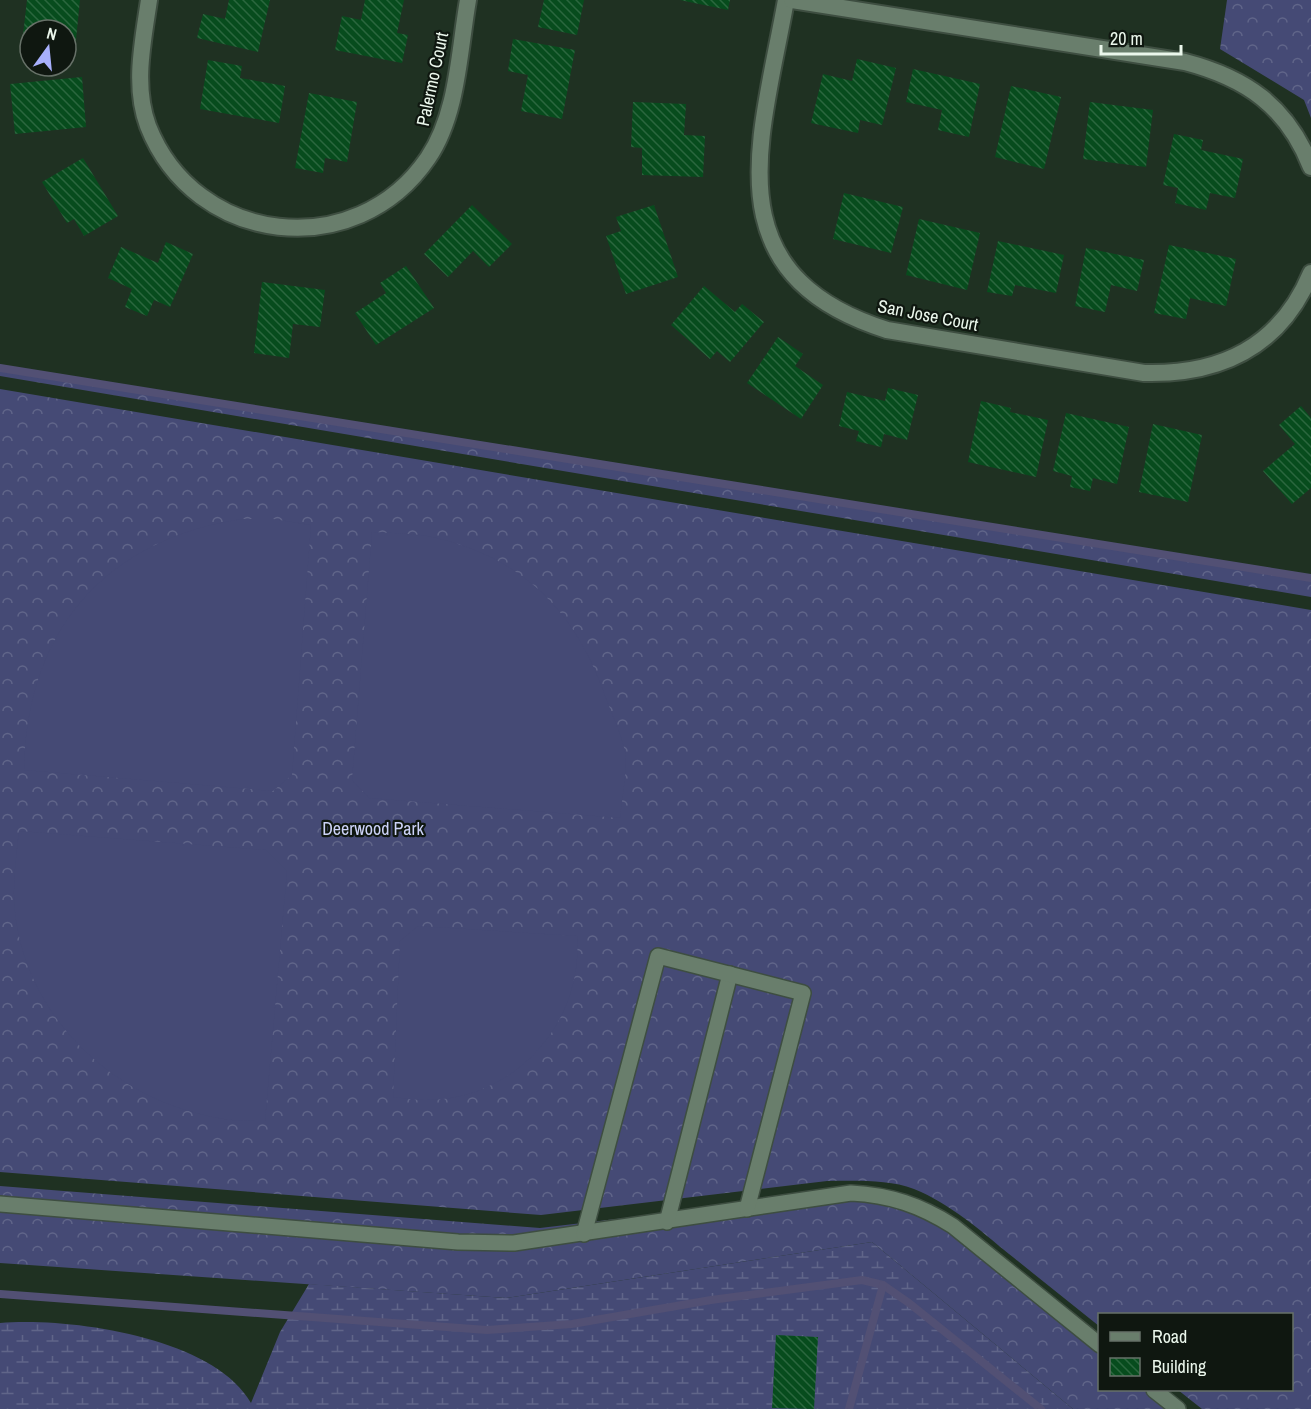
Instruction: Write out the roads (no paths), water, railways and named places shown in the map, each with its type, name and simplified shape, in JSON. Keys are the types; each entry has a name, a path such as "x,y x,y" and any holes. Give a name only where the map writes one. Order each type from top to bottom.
{"street":[{"name":"Palermo Court","path":"149,0 140,87 148,125 164,156 186,182 216,206 251,223 288,228 328,225 367,212 400,189 429,158 448,114 468,0"},
{"name":"San Jose Court","path":"786,0 759,151 758,183 762,216 773,244 789,272 806,289 830,306 857,320 887,330 1144,373 1166,374 1207,369 1224,363 1265,338 1285,317 1303,292 1311,273"},
{"path":"792,0 1185,62 1219,71 1256,92 1281,116 1293,131 1311,167"}],"lane":[{"path":"584,1234 658,956 802,993 747,1209"},
{"path":"667,1222 730,974"},
{"path":"0,1204 458,1242 514,1244 851,1192 880,1195 906,1201 953,1226 1098,1343"},
{"path":"1156,1391 1178,1409"}],"waterway":[{"path":"0,368 1311,578"},
{"path":"0,1294 487,1330 572,1324 711,1300 862,1280 883,1285 909,1303 1041,1409"},
{"path":"849,1409 883,1285"}],"park label":[{"name":"Deerwood Park","path":"373,828"}]}
